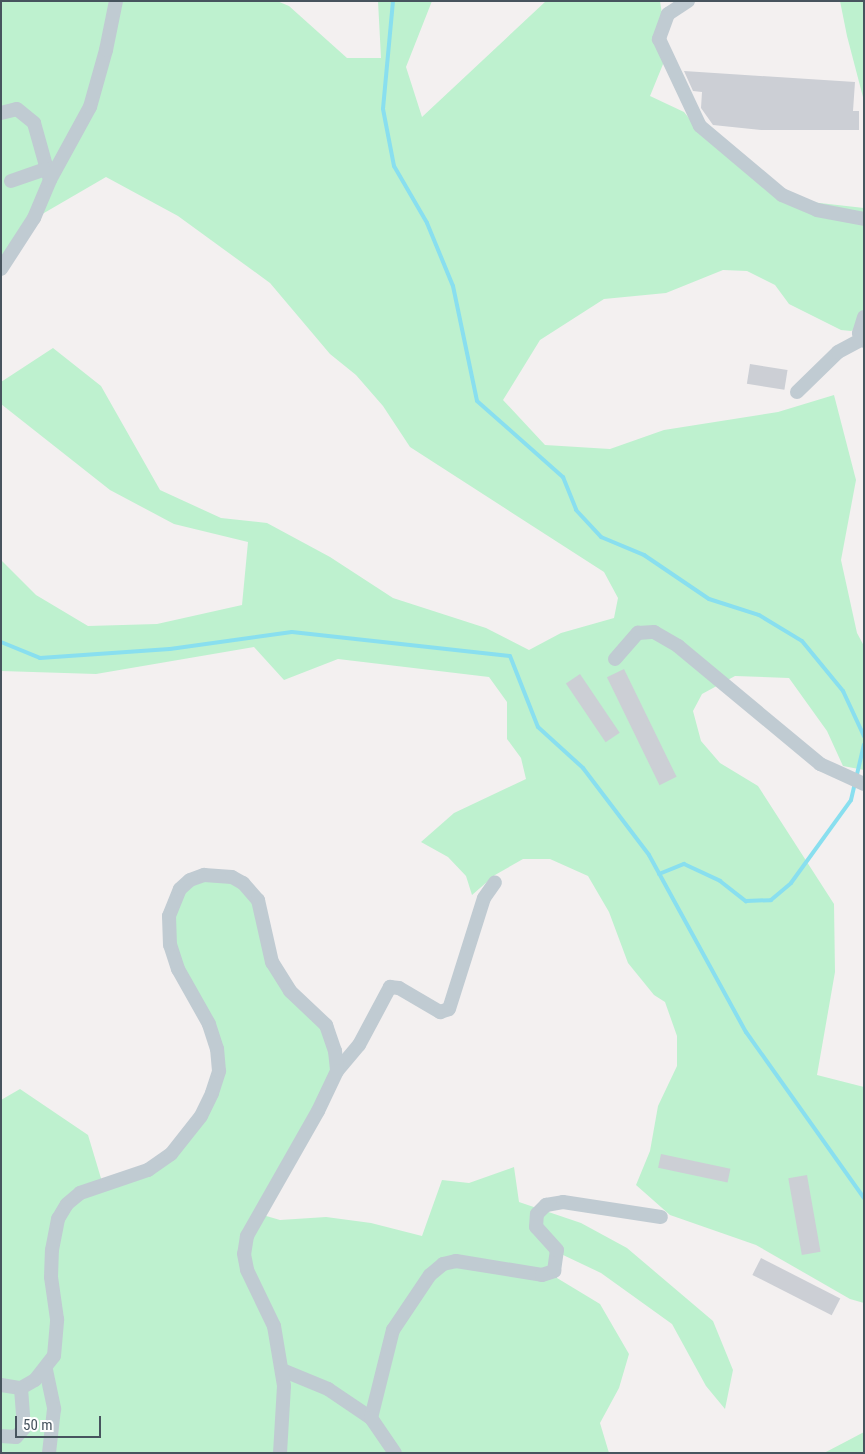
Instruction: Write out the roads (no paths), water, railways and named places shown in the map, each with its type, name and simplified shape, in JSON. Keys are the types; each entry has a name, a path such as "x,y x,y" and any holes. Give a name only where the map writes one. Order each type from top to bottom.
{"street":[{"path":"1,269 34,218 48,175 90,107 106,50 116,1"},
{"path":"688,1 668,14 660,39 700,126 782,194 817,210 864,219"},
{"path":"1,113 17,110 34,123 48,175"},
{"path":"11,181 48,175"},
{"path":"797,392 838,352 862,340 859,334 864,317"},
{"path":"615,659 638,633 654,632 678,646 820,764 864,784"},
{"path":"1,1386 21,1388 46,1370 54,1356 57,1328 51,1277 52,1250 58,1219 67,1204 80,1193 148,1170 171,1154 201,1116 219,1071 209,1024 178,969 170,945 168,930 173,900 190,880 204,874 218,874 237,880 253,892 263,913 272,962 290,991 326,1025 335,1052 337,1071"},
{"path":"280,1453 284,1386 282,1370 274,1326 246,1270 244,1254 247,1236 318,1111 337,1071 359,1046 390,987 399,988 440,1012 449,1009 484,898 495,882"},
{"path":"371,1418 393,1330 430,1275 443,1264 456,1261 542,1275 554,1271 557,1250 536,1227 537,1214 546,1204 563,1202 661,1217"},
{"path":"46,1370 54,1408 49,1453"},
{"path":"282,1370 328,1389 371,1418 395,1453"},
{"path":"1,1436 16,1436 24,1428 21,1388"}],"waterway":[{"path":"393,1 383,109 394,166 427,223 453,286 477,401 563,477 576,510 601,537 644,555 709,599 759,615 802,641 843,691 864,736"},
{"path":"1,642 40,658 170,649 292,632 510,656 538,727 583,768 649,855 746,1032 864,1198"},
{"path":"659,874 684,864 720,881 746,901 771,900 791,883 851,800 864,744"}]}
